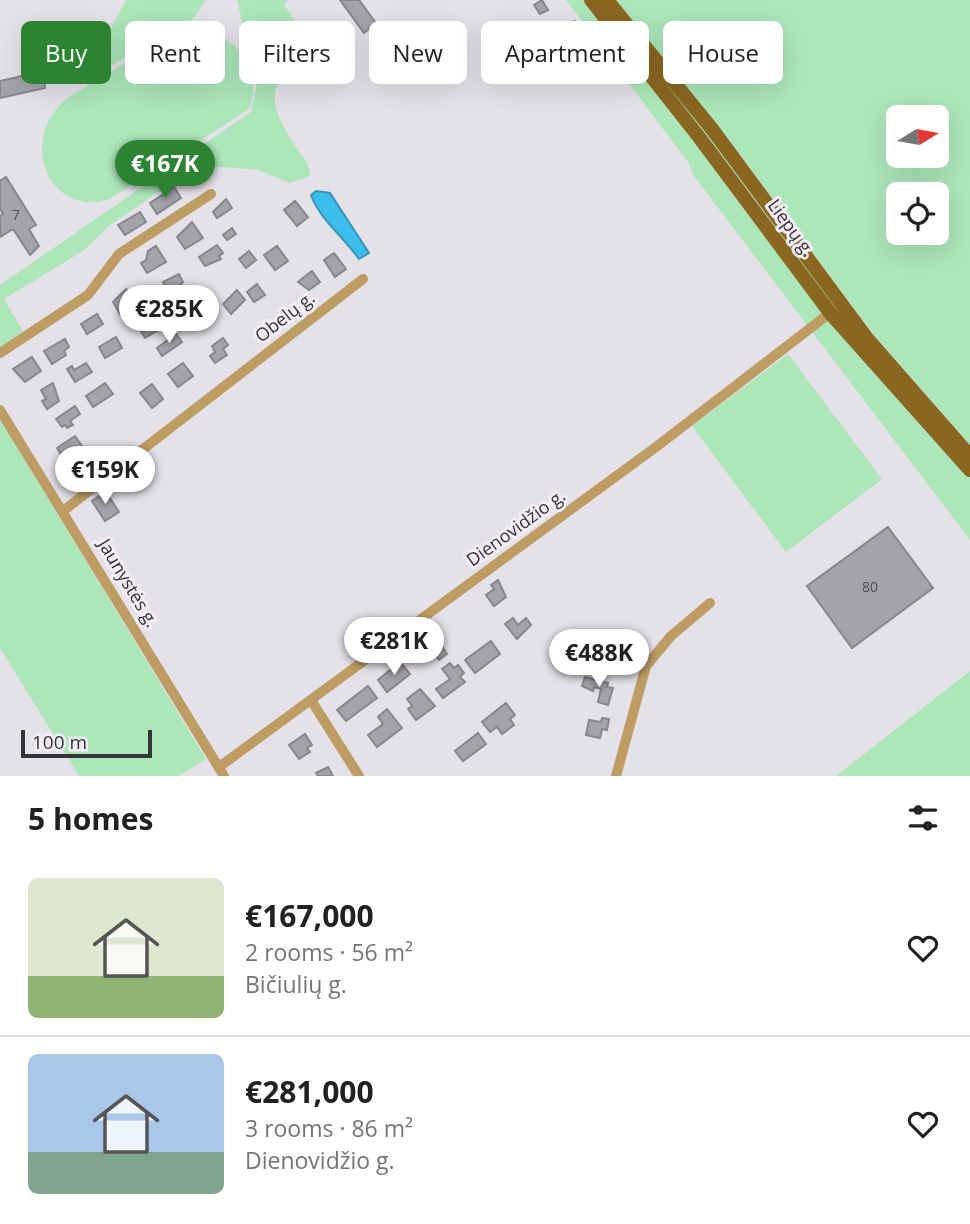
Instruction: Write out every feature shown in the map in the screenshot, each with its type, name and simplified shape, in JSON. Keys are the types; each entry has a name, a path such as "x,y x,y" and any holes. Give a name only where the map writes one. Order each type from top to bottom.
{"main road":[{"name":"Liepų g.","path":"591,0 699,137 830,313 970,470"},
{"name":"Liepų g.","path":"607,0 712,129 866,338 970,456"}],"street":[{"path":"0,353 88,295 119,254 211,194"},
{"name":"Obelų g.","path":"63,511 363,279"},
{"name":"Dienovidžio g.","path":"222,771 311,700 645,455 830,313"},
{"name":"Jaunystės g.","path":"0,410 222,771"},
{"path":"617,776 646,666 671,635 710,603"},
{"path":"311,700 359,776"}],"green space":[{"path":"126,0 206,0 190,21 125,21 125,58 111,66 111,28"},
{"path":"237,0 288,0 284,5 295,21 242,21"},
{"path":"566,0 584,0 601,21 582,21"},
{"path":"598,0 601,0 618,21 615,21"},
{"path":"616,0 970,0 970,445 874,335 730,141 684,84 783,84 783,21 663,21 663,58 649,41 649,21 633,21"},
{"path":"225,40 239,51 239,84 253,84 253,95 249,109 110,199 89,202 71,198 57,187 47,172 42,154 44,135 52,116 67,98 90,84 111,84 111,72 125,63 125,84 225,84"},
{"path":"649,59 663,76 663,82 649,65"},
{"path":"649,80 970,478 970,540 694,176 688,162 629,84 649,84"},
{"path":"257,84 278,84 275,103 279,116 307,164 310,176 290,183 259,170 226,167 205,167 183,175 109,226 83,251 4,299 23,331 0,347 0,285 251,112"},
{"path":"664,84 669,84 725,153 854,328 837,312 740,180"},
{"path":"788,354 882,479 786,552 692,426"},
{"path":"0,419 206,759 179,776 79,776 0,648"},
{"path":"970,671 970,776 836,776"}],"water":[{"path":"316,191 330,193 369,253 359,259 320,212 311,195"}],"building":[{"path":"340,0 359,0 375,21 369,21 369,29 364,33"},
{"path":"542,0 548,10 540,14 534,5"},
{"path":"21,76 21,84 45,84 45,88 0,98 0,81"},
{"path":"6,177 36,225 29,229 39,246 30,255 13,229 0,237 0,216 3,214 0,209 0,181"},
{"path":"174,187 181,198 157,214 150,203"},
{"path":"226,199 232,208 217,218 213,212"},
{"path":"295,201 308,217 297,226 284,210"},
{"path":"140,212 146,222 125,235 118,225"},
{"path":"192,222 203,238 185,249 177,237"},
{"path":"232,228 236,234 227,240 223,235"},
{"path":"217,245 223,253 219,256 221,259 205,266 199,257"},
{"path":"156,246 166,262 147,273 141,263 146,260 148,251"},
{"path":"277,246 288,261 275,270 264,255"},
{"path":"249,251 256,260 246,268 239,259"},
{"path":"334,253 346,269 335,277 324,260"},
{"path":"312,271 320,282 309,290 298,282"},
{"path":"179,274 183,282 170,295 163,282"},
{"path":"257,284 265,295 254,302 247,292"},
{"path":"126,289 136,304 120,314 113,302"},
{"path":"237,290 245,300 231,314 223,304"},
{"path":"97,314 103,324 87,334 81,324"},
{"path":"156,317 162,328 145,338 139,328"},
{"path":"176,334 182,342 162,356 157,348"},
{"path":"116,337 122,348 105,358 99,347"},
{"path":"223,338 228,345 223,349 227,355 215,363 210,356 215,352 212,346"},
{"path":"65,339 69,347 64,351 66,355 52,364 44,351"},
{"path":"32,357 41,371 25,382 13,369"},
{"path":"86,363 92,372 75,382 67,369 72,366 74,370"},
{"path":"183,363 193,376 178,387 168,374"},
{"path":"53,383 59,401 47,409 42,401 46,399 41,390"},
{"path":"105,383 113,394 93,407 86,396"},
{"path":"152,384 163,399 152,408 140,393"},
{"path":"75,406 80,414 70,421 73,425 62,427 56,419"},
{"path":"75,436 82,446 73,452 76,457 67,463 57,448"},
{"path":"106,492 119,512 105,521 92,501"},
{"path":"888,527 933,588 852,648 807,586"},
{"path":"498,580 506,597 494,606 486,595 494,589 491,585"},
{"path":"513,618 518,625 526,618 531,625 517,639 505,624"},
{"path":"432,631 447,654 439,660 421,639"},
{"path":"491,641 500,654 475,673 465,660"},
{"path":"422,646 425,654 412,659 408,651"},
{"path":"400,662 410,674 387,692 378,680"},
{"path":"450,663 454,668 458,665 464,673 460,677 465,682 443,698 436,689 450,679 442,669"},
{"path":"585,677 608,683 607,687 613,688 608,705 598,702 601,689 594,687 593,691 582,686"},
{"path":"368,686 377,698 346,721 337,710"},
{"path":"420,689 435,706 416,720 408,709 412,706 407,699"},
{"path":"506,703 515,715 510,719 514,725 502,734 497,727 490,732 482,722"},
{"path":"387,709 402,728 377,747 368,735 383,724 378,717"},
{"path":"602,718 609,719 607,730 602,729 600,738 586,735 589,720 601,722"},
{"path":"478,733 486,744 463,761 455,751"},
{"path":"305,734 312,745 307,748 310,752 299,759 289,745"},
{"path":"328,767 333,776 318,776 316,773"}]}
